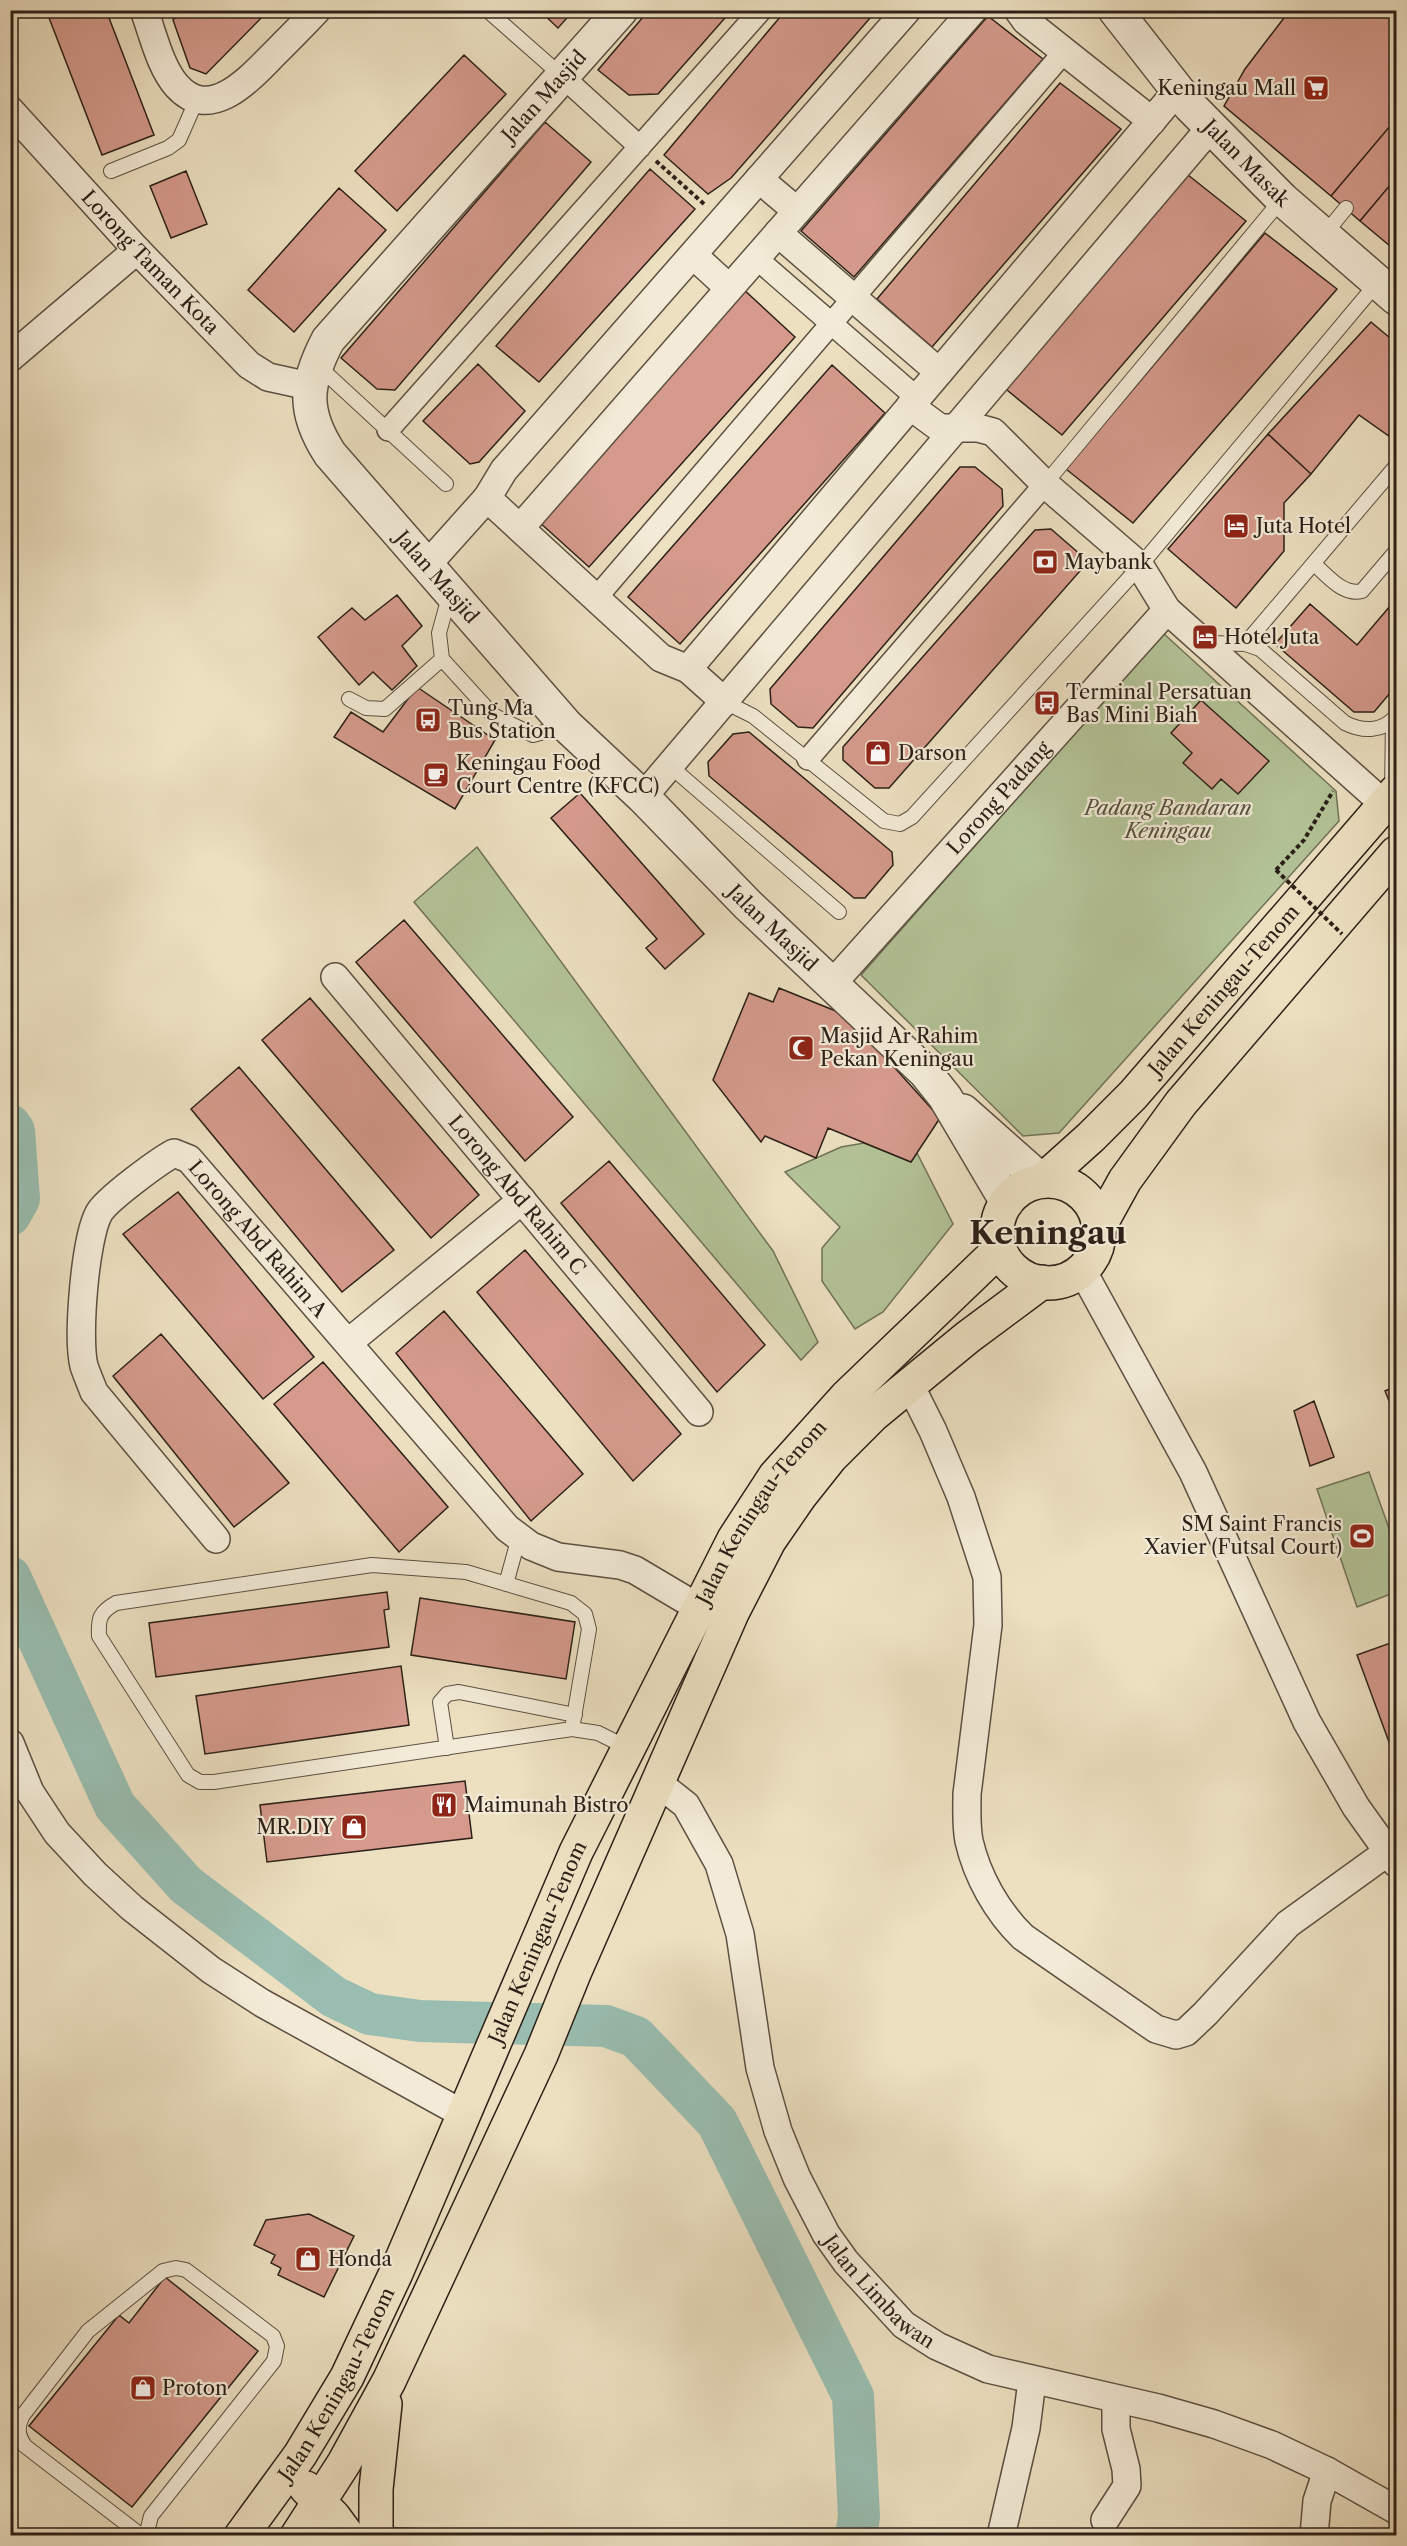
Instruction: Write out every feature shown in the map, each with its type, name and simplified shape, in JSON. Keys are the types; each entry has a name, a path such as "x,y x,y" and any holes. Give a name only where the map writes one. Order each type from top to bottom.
{"main road":[{"name":"Jalan Keningau-Tenom","path":"1042,1181 1133,1095 1391,797"},
{"name":"Jalan Keningau-Tenom","path":"1099,1227 1125,1180 1181,1103 1395,858"},
{"path":"1042,1181 1058,1182 1073,1187 1086,1197 1095,1211 1099,1227 1098,1243 1092,1258 1082,1270 1070,1278 1056,1282 1041,1282 1016,1271 1006,1261 1000,1249 998,1225 1006,1202 1016,1192 1042,1181"},
{"name":"Jalan Keningau-Tenom","path":"242,2535 291,2468 347,2378 396,2273 576,1852 734,1539 775,1476 846,1397 1000,1249"},
{"name":"Jalan Keningau-Tenom","path":"299,2535 389,2381 541,2055 575,1971 732,1613 770,1541 800,1496 831,1457 873,1415 968,1336 1041,1282"},
{"path":"291,2468 320,2502 366,2535 389,2381"},
{"path":"270,2497 299,2535"}],"street":[{"path":"144,10 167,71 178,87 197,99 218,99 240,88 317,10"},
{"name":"Jalan Masjid","path":"621,10 328,340 313,375 316,433 330,454 567,726 643,797 747,905 925,1072 945,1096"},
{"path":"388,430 761,10"},
{"path":"427,565 487,498 504,470 908,10"},
{"path":"520,528 973,10"},
{"path":"1018,10 1026,21 1152,121"},
{"name":"Jalan Masak","path":"1115,10 1177,91 1211,127 1282,199 1387,291"},
{"path":"596,598 1064,52"},
{"path":"562,76 640,147"},
{"path":"688,669 1177,91"},
{"name":"Lorong Taman Kota","path":"10,110 136,250 249,365 268,377 313,375"},
{"path":"643,797 1211,127"},
{"path":"759,179 797,211"},
{"path":"778,233 939,372"},
{"path":"10,358 136,250"},
{"path":"693,255 729,288"},
{"path":"756,258 831,324 914,402 935,426 945,429 986,428 993,432 1045,484 1140,566 1167,610 1349,773 1391,797"},
{"path":"808,759 1045,484"},
{"path":"487,498 662,658 688,669 725,702"},
{"name":"Lorong Padang","path":"832,984 1167,610"},
{"name":"Lorong Abd Rahim C","path":"335,977 699,1412"},
{"path":"945,1096 979,1123 1042,1181"},
{"path":"945,1096 1006,1202"},
{"name":"Lorong Abd Rahim A","path":"216,1539 94,1392 84,1366 81,1335 90,1233 100,1211 158,1161 174,1153 189,1159 507,1528 531,1546 558,1557 620,1565 699,1608"},
{"path":"349,1342 522,1200"},
{"path":"910,1385 933,1431 961,1497 987,1577 988,1625 967,1794 969,1841 980,1876 1007,1922 1032,1943 1156,2029 1176,2035 1186,2032 1288,1924 1393,1857 1356,1807 1307,1722 1192,1472 1082,1270"},
{"path":"10,1743 30,1792 57,1833 95,1874 132,1908 211,1970 262,2002 463,2114"},
{"name":"Jalan Limbawan","path":"658,1783 686,1805 719,1864 740,1934 760,2068 778,2131 797,2178 826,2234 846,2262 904,2325 937,2346 988,2369 1214,2424 1272,2445 1327,2471 1396,2510"},
{"path":"1001,2535 1026,2428 1032,2380"},
{"path":"1105,2520 1127,2486 1126,2469 1119,2450 1116,2429 1116,2399"},
{"path":"1314,2535 1317,2501 1327,2471"}],"lane":[{"path":"487,10 562,76"},
{"path":"111,171 168,148 179,140 197,99"},
{"path":"1045,484 1282,199"},
{"path":"1324,235 1346,208"},
{"path":"725,702 753,716 884,820 900,824 912,817 1387,291"},
{"path":"313,375 388,430 446,483"},
{"path":"1245,644 1396,466"},
{"path":"1314,564 1345,590 1354,593 1362,591 1396,551"},
{"path":"450,592 439,633 442,659 493,716 533,735 567,726"},
{"path":"1204,643 1245,644 1260,649 1345,723 1366,730 1380,728 1395,718"},
{"path":"349,699 366,708 385,709 442,659"},
{"path":"1391,797 1395,718"},
{"path":"670,766 839,912"},
{"path":"506,1584 519,1537"},
{"path":"572,1729 589,1629 585,1614 571,1603 466,1572 372,1565 116,1603 103,1611 98,1620 99,1636 188,1775 200,1782 214,1782 572,1729 598,1733 628,1748"},
{"path":"447,1748 441,1702 447,1694 459,1692 575,1715"},
{"path":"176,2268 186,2270 273,2336 277,2346 274,2361 151,2516 144,2535 25,2446 19,2437 17,2426 88,2331 163,2271 176,2268"},
{"path":"366,2535 419,2535"}],"path":[{"path":"640,147 723,220"},
{"path":"1342,934 1276,870 1304,840 1328,797 1349,773"}],"green space":[{"name":"Padang Bandaran Keningau","path":"1163,633 1336,791 1339,821 1059,1133 1023,1136 861,975"},
{"path":"477,847 773,1251 818,1342 801,1360 414,902"},
{"path":"864,1143 911,1162 917,1153 953,1224 883,1312 855,1329 822,1281 822,1248 840,1227 785,1172 841,1147"},
{"name":"SM Saint Francis Xavier (Futsal Court)","path":"1369,1472 1396,1548 1396,1592 1357,1607 1317,1489"}],"building":[{"path":"46,10 106,10 154,135 102,155"},
{"path":"182,10 269,10 206,74 190,68 173,20"},
{"path":"539,10 574,10 558,28"},
{"path":"649,10 732,10 658,94 629,95 598,70"},
{"path":"786,10 877,10 731,178 708,194 664,155"},
{"name":"Keningau Mall","path":"1290,10 1396,10 1396,119 1331,196 1224,106 1245,69"},
{"path":"988,16 1043,59 854,277 801,231"},
{"path":"464,55 506,94 397,211 355,171"},
{"path":"1060,83 1121,129 932,347 877,299"},
{"path":"1396,119 1396,178 1360,221 1331,196"},
{"path":"545,122 591,162 395,390 377,389 341,358"},
{"path":"650,169 695,209 539,382 496,346"},
{"path":"186,171 207,224 171,238 150,186"},
{"path":"1183,171 1246,221 1062,435 1002,386"},
{"path":"1396,178 1396,251 1360,221"},
{"path":"339,188 386,230 294,332 248,290"},
{"path":"1265,233 1337,289 1133,523 1066,469"},
{"path":"742,288 795,337 589,567 538,521"},
{"path":"1371,322 1396,343 1396,441 1359,415 1311,474 1268,434"},
{"path":"478,364 525,411 479,462 470,464 423,421"},
{"path":"832,365 885,413 680,644 628,597"},
{"name":"Juta Hotel","path":"1268,434 1311,474 1284,503 1284,551 1236,608 1168,549"},
{"path":"960,467 975,467 1002,489 1003,506 813,728 798,727 771,704 770,689"},
{"path":"1051,529 1081,555 1080,571 889,788 875,788 843,760 843,747 1035,530"},
{"path":"397,595 422,626 402,646 417,666 392,690 373,672 359,685 318,637 352,608 365,620"},
{"path":"1396,599 1396,686 1374,712 1354,712 1275,644 1310,604 1357,645"},
{"name":"Keningau Food Court Centre (KFCC)","path":"417,687 495,740 455,809 334,737 351,712 383,732"},
{"path":"1201,700 1269,761 1238,794 1221,779 1212,789 1183,763 1192,753 1171,733"},
{"path":"749,732 892,852 893,865 865,898 854,898 709,776 708,762 733,734"},
{"path":"580,793 704,934 665,969 646,948 657,939 551,818"},
{"path":"404,920 573,1117 525,1161 356,962"},
{"name":"Masjid Ar Rahim Pekan Keningau","path":"779,988 848,1016 940,1118 911,1162 828,1128 816,1158 765,1136 761,1142 713,1080 749,993 773,1002"},
{"path":"310,998 479,1195 431,1238 262,1040"},
{"path":"239,1067 394,1250 342,1292 191,1109"},
{"path":"609,1161 765,1345 717,1392 561,1203"},
{"path":"178,1192 314,1357 263,1399 123,1234"},
{"path":"525,1250 681,1434 633,1481 477,1292"},
{"path":"444,1311 583,1474 531,1521 396,1353"},
{"path":"161,1334 289,1483 234,1527 113,1376"},
{"path":"323,1362 448,1507 399,1552 274,1404"},
{"path":"1396,1386 1396,1418 1385,1391"},
{"path":"1314,1401 1334,1457 1310,1466 1294,1411"},
{"path":"387,1592 389,1609 384,1610 389,1647 156,1677 149,1623"},
{"path":"420,1598 575,1622 566,1679 411,1655"},
{"path":"1396,1641 1396,1761 1357,1655"},
{"path":"401,1666 409,1725 205,1754 196,1696"},
{"path":"465,1781 472,1838 267,1862 260,1805"},
{"name":"Honda","path":"309,2214 354,2236 324,2297 278,2275 281,2268 271,2263 275,2255 254,2245 266,2220"},
{"name":"Proton","path":"165,2277 258,2351 132,2507 29,2426 119,2315 129,2323"}],"waterway":[{"path":"10,1125 14,1131 19,1199 10,1215"},
{"path":"10,1577 115,1806 186,1885 334,1997 370,2014 420,2021 606,2026 636,2037 717,2122 853,2396 859,2517 856,2536"}],"place":[{"name":"Keningau Mall","path":"1316,88"},
{"name":"Juta Hotel","path":"1236,526"},
{"name":"Maybank","path":"1045,562"},
{"name":"Hotel Juta","path":"1205,637"},
{"name":"Terminal Persatuan Bas Mini Biah","path":"1047,703"},
{"name":"Tung Ma Bus Station","path":"428,720"},
{"name":"Darson","path":"878,753"},
{"name":"Keningau Food Court Centre (KFCC)","path":"436,775"},
{"name":"Masjid Ar Rahim Pekan Keningau","path":"801,1048"},
{"name":"SM Saint Francis Xavier (Futsal Court)","path":"1362,1536"},
{"name":"Maimunah Bistro","path":"444,1805"},
{"name":"MR.DIY","path":"354,1827"},
{"name":"Honda","path":"308,2259"},
{"name":"Proton","path":"143,2388"}],"district":[{"name":"Keningau","path":"1048,1233"}]}
